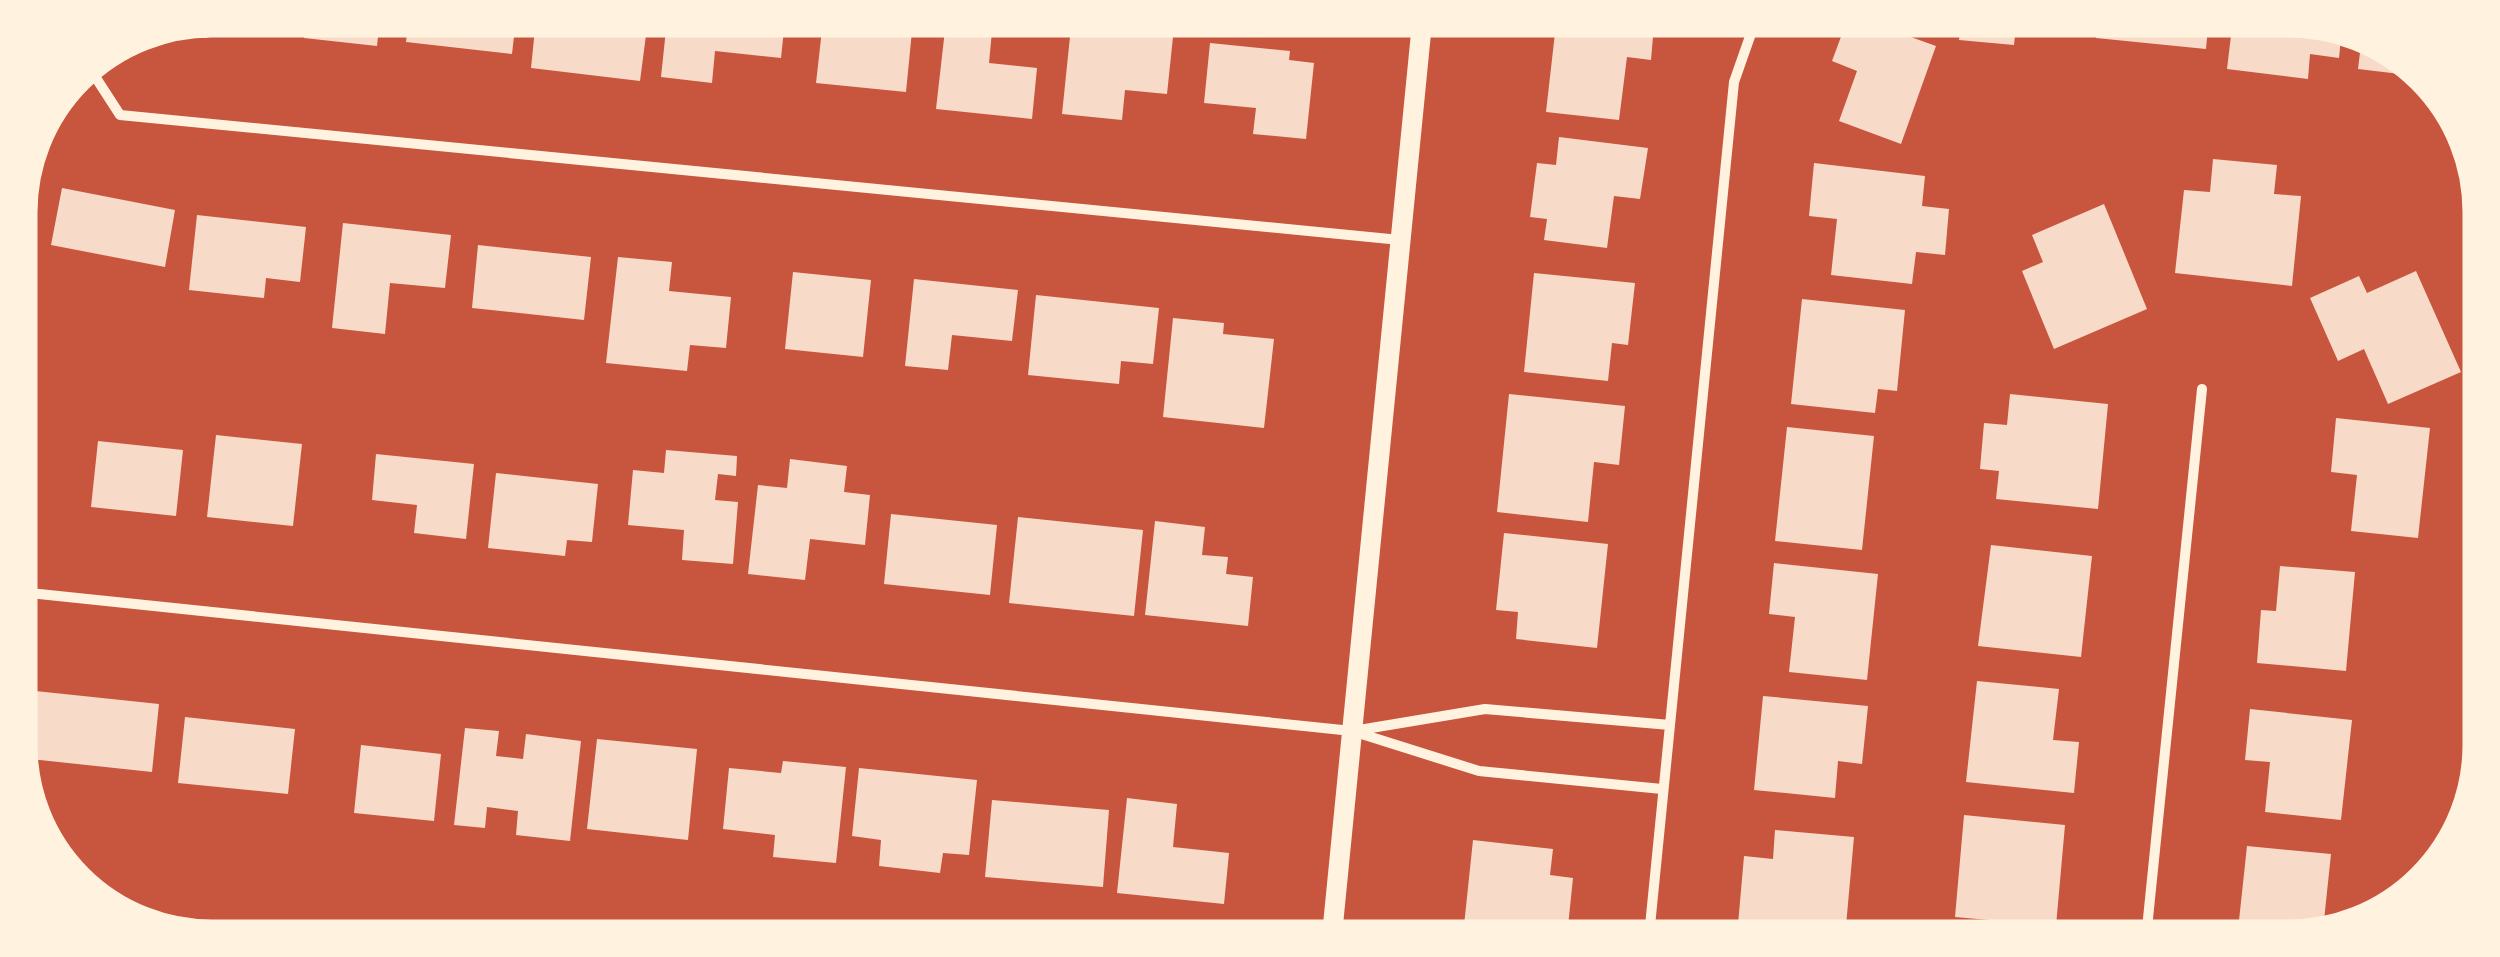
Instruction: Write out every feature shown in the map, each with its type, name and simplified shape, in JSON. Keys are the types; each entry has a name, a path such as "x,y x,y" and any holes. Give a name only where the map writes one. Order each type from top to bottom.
{"main road":[{"path":"1333,922 1421,35"}],"street":[{"path":"1650,922 1734,82 1750,35"},
{"path":"96,79 120,115 1400,240"},
{"path":"2148,922 2202,389"},
{"path":"35,594 1352,731 1479,770 1662,789"},
{"path":"1352,731 1485,709 1670,725"}],"building":[{"path":"304,35 378,35 377,46 304,38"},
{"path":"407,35 514,35 512,54 406,42"},
{"path":"534,35 646,35 640,81 531,68"},
{"path":"665,35 783,35 781,58 715,51 712,83 661,77"},
{"path":"821,35 912,35 906,92 816,83"},
{"path":"944,35 992,35 989,63 1037,68 1032,119 936,109"},
{"path":"1070,35 1173,37 1167,94 1125,90 1122,120 1062,114"},
{"path":"1555,35 1653,35 1651,60 1627,57 1619,120 1546,112"},
{"path":"1842,35 1905,35 1936,46 1901,144 1839,121 1857,71 1832,61"},
{"path":"1960,35 2015,35 2014,45 1959,40"},
{"path":"2096,35 2207,35 2206,49 2096,38"},
{"path":"2231,35 2288,35 2341,43 2339,58 2310,54 2308,79 2227,69"},
{"path":"1210,43 1290,51 1289,60 1314,63 1306,139 1253,134 1256,108 1204,103"},
{"path":"2360,51 2398,74 2358,69"},
{"path":"1559,137 1648,148 1640,199 1614,196 1607,248 1544,240 1547,219 1530,217 1537,163 1556,165"},
{"path":"2213,159 2277,165 2274,194 2301,196 2292,286 2175,273 2184,190 2210,192"},
{"path":"1814,163 1925,176 1922,206 1949,209 1945,255 1916,252 1912,284 1831,275 1837,219 1809,216"},
{"path":"62,188 175,210 165,267 51,245"},
{"path":"2104,204 2147,309 2054,349 2022,271 2043,262 2032,235"},
{"path":"197,215 306,227 300,282 266,278 264,298 189,290"},
{"path":"343,223 451,235 445,288 390,283 385,334 332,328"},
{"path":"478,245 591,257 584,320 472,308"},
{"path":"618,257 672,262 669,291 731,297 726,348 690,345 687,371 606,363"},
{"path":"2416,271 2461,372 2388,404 2364,349 2338,361 2310,298 2359,276 2367,293"},
{"path":"793,272 871,280 863,357 785,349"},
{"path":"1534,273 1635,283 1628,345 1612,343 1608,381 1524,372"},
{"path":"914,279 1018,290 1012,341 952,335 948,370 905,366"},
{"path":"1036,295 1159,308 1153,364 1121,361 1119,384 1028,375"},
{"path":"1802,299 1905,310 1897,391 1878,389 1875,413 1791,404"},
{"path":"1173,318 1224,323 1223,334 1274,339 1264,428 1163,417"},
{"path":"1509,394 1625,406 1619,465 1594,462 1588,522 1497,512"},
{"path":"2010,394 2108,404 2098,509 1996,499 1999,471 1980,469 1984,423 2007,425"},
{"path":"2336,418 2430,428 2418,538 2351,531 2357,475 2331,472"},
{"path":"1787,427 1874,436 1862,550 1775,541"},
{"path":"216,435 302,444 293,526 207,517"},
{"path":"98,441 183,450 176,516 91,507"},
{"path":"666,450 737,456 736,476 718,474 715,500 738,502 733,564 682,560 684,530 628,525 633,470 664,473"},
{"path":"376,454 474,464 466,539 414,533 417,505 372,500"},
{"path":"790,459 847,466 844,492 870,495 865,545 810,539 805,580 748,574 758,485 787,488"},
{"path":"496,473 598,484 592,542 567,540 565,556 488,548"},
{"path":"891,514 997,525 990,595 884,584"},
{"path":"1018,517 1143,530 1134,616 1009,603"},
{"path":"1155,521 1205,527 1202,555 1228,557 1226,574 1253,577 1248,626 1145,615"},
{"path":"1504,533 1608,544 1597,648 1516,639 1518,612 1496,610"},
{"path":"1991,545 2092,556 2081,657 1978,646"},
{"path":"1774,563 1878,574 1867,680 1789,672 1795,617 1769,614"},
{"path":"2280,566 2355,572 2346,671 2257,663 2261,610 2276,611"},
{"path":"1977,681 2059,689 2053,740 2079,742 2074,793 1966,782"},
{"path":"35,691 159,704 152,772 36,760"},
{"path":"1763,696 1868,706 1862,764 1838,761 1835,798 1754,790"},
{"path":"2250,709 2352,720 2341,820 2265,812 2270,762 2245,760"},
{"path":"185,717 295,729 288,794 178,783"},
{"path":"465,728 499,731 496,756 523,759 526,734 581,741 570,841 516,835 518,811 487,807 485,828 454,825"},
{"path":"597,739 697,749 688,840 587,829"},
{"path":"361,745 441,754 434,821 354,813"},
{"path":"783,761 846,767 836,863 773,857 775,835 723,829 729,768 781,773"},
{"path":"859,768 977,780 969,855 943,853 940,873 879,866 881,840 852,836"},
{"path":"1127,798 1177,804 1173,847 1229,853 1224,904 1117,893"},
{"path":"992,800 1109,810 1103,887 985,877"},
{"path":"1964,815 2065,825 2056,922 1955,917"},
{"path":"1775,830 1854,837 1846,922 1738,922 1744,856 1773,859"},
{"path":"1473,840 1553,849 1550,875 1573,878 1568,922 1464,922"},
{"path":"2247,846 2331,854 2324,918 2239,922"}]}
